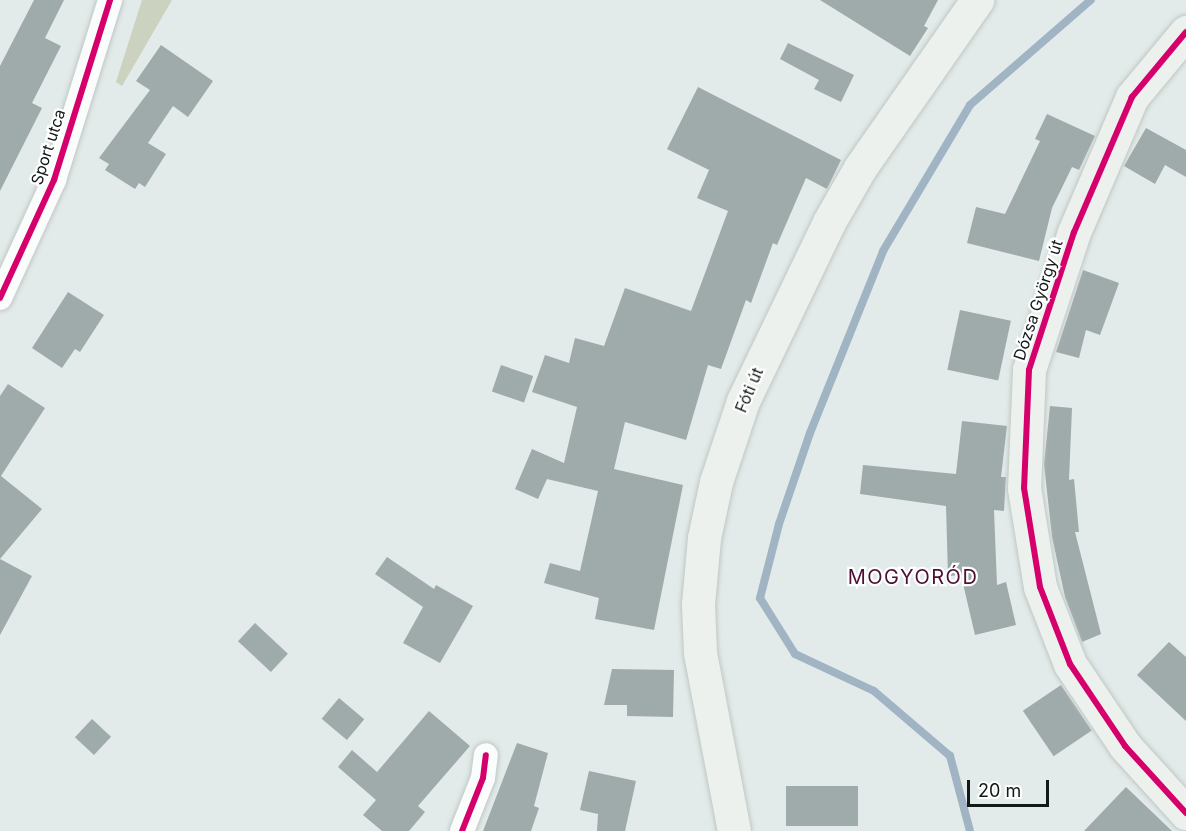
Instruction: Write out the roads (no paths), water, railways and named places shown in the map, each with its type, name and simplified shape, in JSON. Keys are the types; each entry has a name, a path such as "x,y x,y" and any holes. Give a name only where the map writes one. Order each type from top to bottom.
{"main road":[{"name":"Fóti út","path":"734,831 700,652 698,604 704,538 716,482 743,401 829,222 860,168 976,0"},
{"name":"Dózsa György út","path":"1186,32 1132,97 1074,232 1029,370 1024,488 1040,587 1070,664 1125,746 1186,813"}],"street":[{"name":"Sport utca","path":"0,298 54,180 110,0"},
{"path":"462,831 483,778 486,755"}],"waterway":[{"path":"970,831 950,756 874,691 795,654 760,598 779,524 810,433 883,251 970,105 1091,0"}],"district":[{"name":"MOGYORÓD","path":"913,577"}]}
